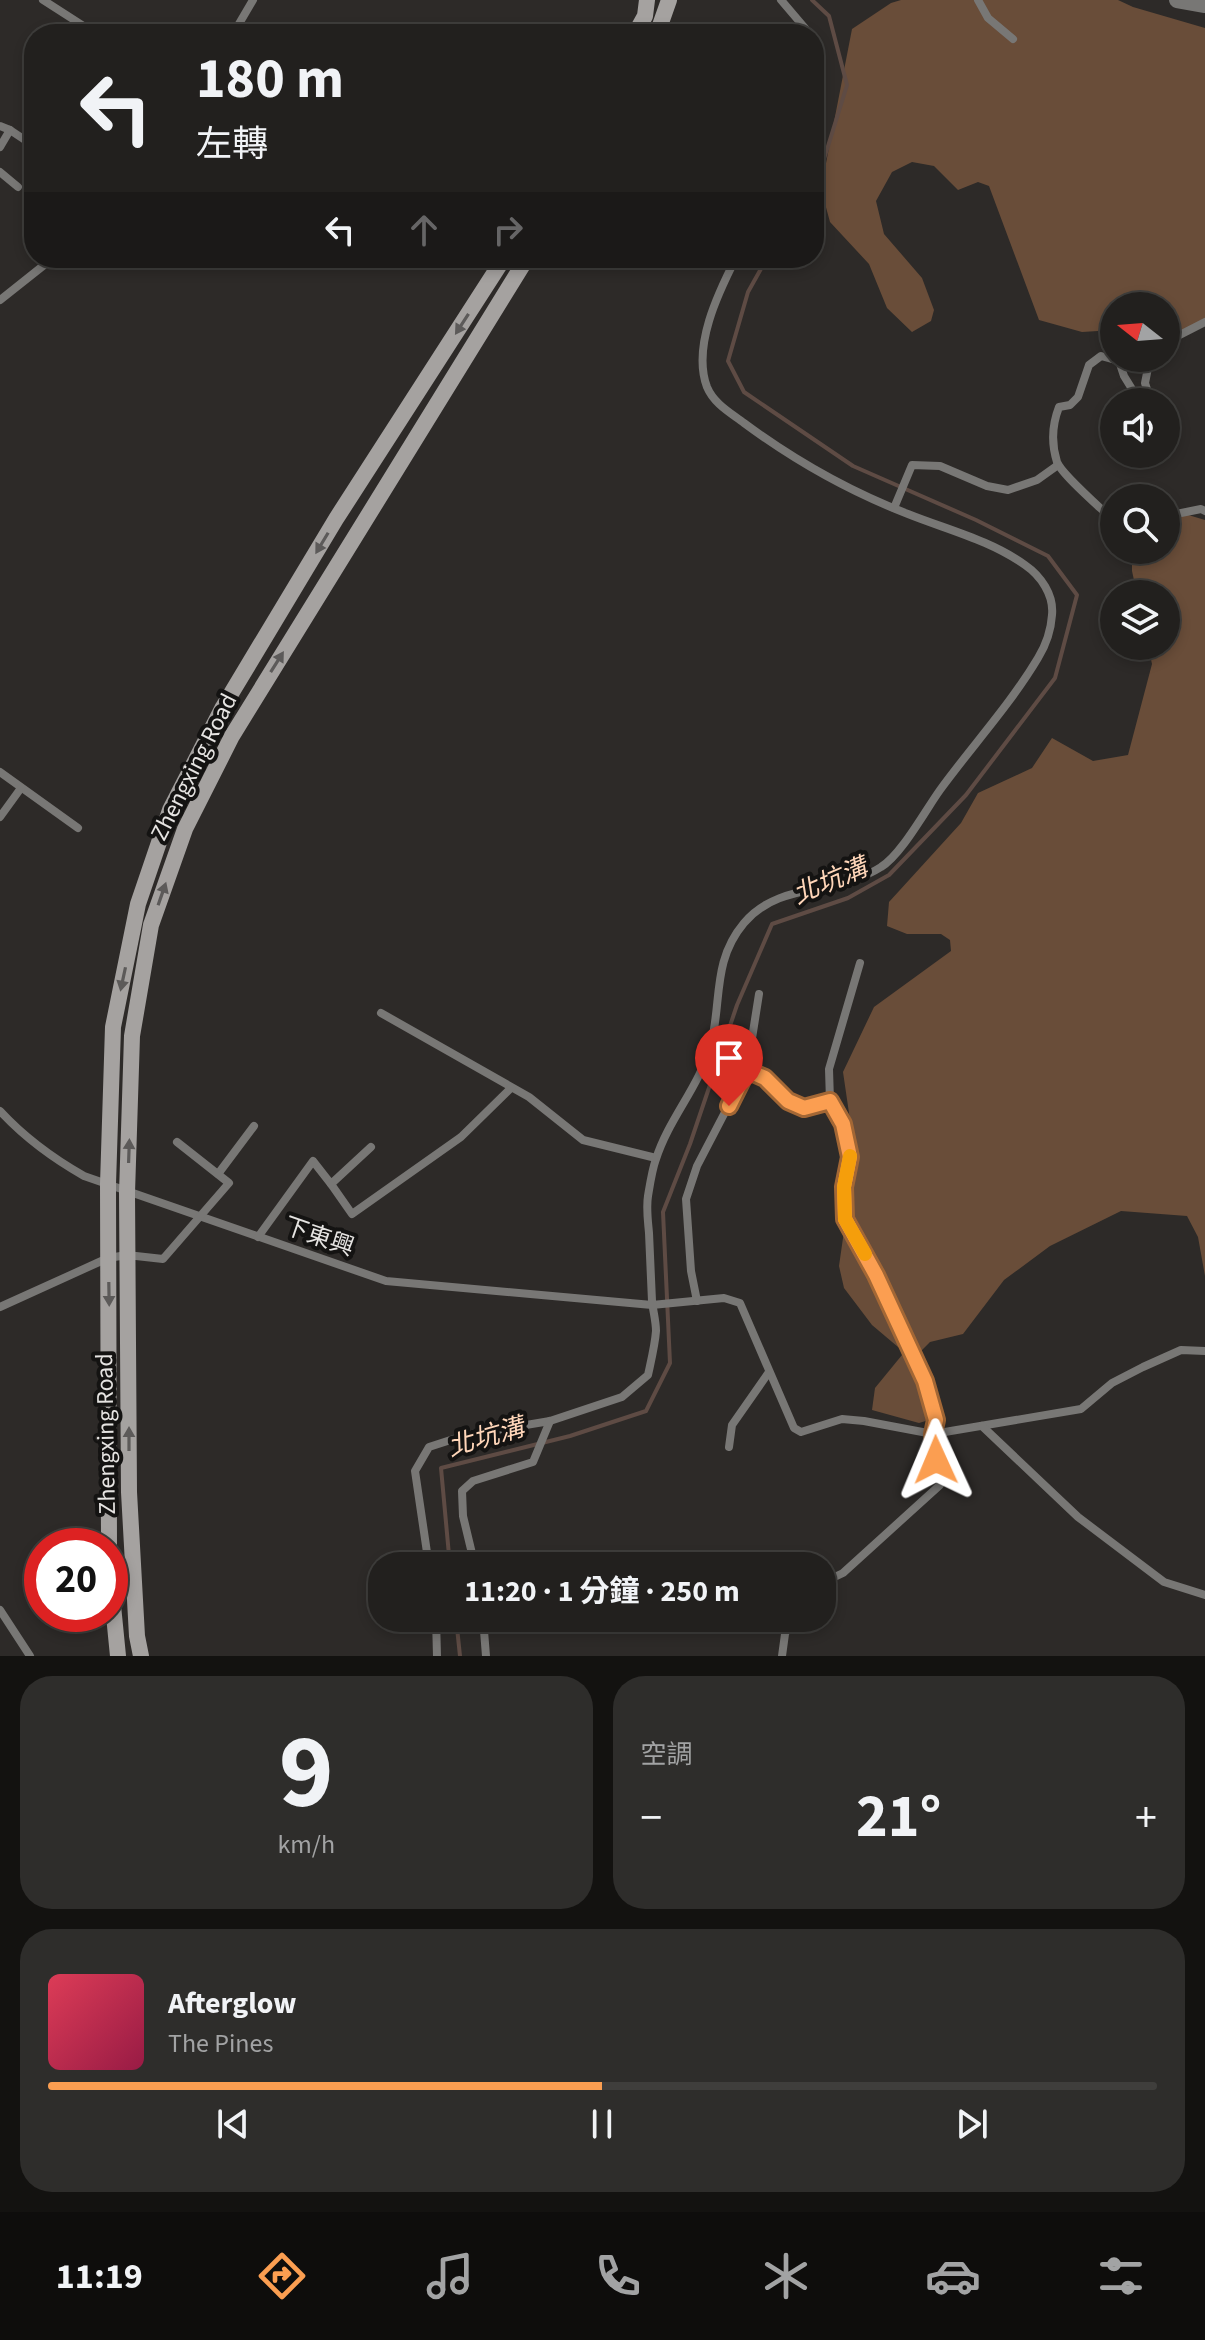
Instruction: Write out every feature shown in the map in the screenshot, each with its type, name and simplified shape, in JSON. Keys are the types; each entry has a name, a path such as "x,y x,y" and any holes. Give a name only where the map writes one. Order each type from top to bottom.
{"main road":[{"path":"641,24 647,0"},
{"path":"661,24 669,0"},
{"name":"Zhengxing Road","path":"109,1528 108,1184 113,1027 138,904 170,810 231,694 336,519 498,268"},
{"name":"Zhengxing Road","path":"141,1656 137,1636 129,1492 127,1193 132,1036 151,925 185,829 232,736 521,268"},
{"path":"116,1632 118,1656"}],"street":[{"path":"1177,0 1205,5"}],"lane":[{"path":"43,0 80,24"},
{"path":"239,24 253,0"},
{"path":"781,0 801,24"},
{"path":"978,0 988,18 1013,39"},
{"path":"0,126 24,139"},
{"path":"0,147 10,130"},
{"path":"0,172 18,187"},
{"path":"0,300 40,268"},
{"path":"427,1552 415,1471 429,1447 466,1435 550,1421 622,1397 648,1375 656,1330 647,1200 656,1158 707,1057 713,1035 719,974 727,949 744,923 761,907 779,897 867,875 885,865 985,734 1040,655 1051,629 1053,609 1049,594 1028,567 994,546 894,507 793,457 718,404 707,387 703,361 707,327 732,268"},
{"path":"1180,335 1205,322"},
{"path":"1100,507 1058,465 1052,423 1059,407 1070,405 1078,397 1089,365 1101,356 1119,361 1131,388"},
{"path":"894,507 912,465 940,466 987,486 1008,490 1037,480 1058,465"},
{"path":"1180,513 1205,511"},
{"path":"0,772 78,828"},
{"path":"0,817 21,788"},
{"path":"836,1576 940,1485 933,1434 936,1420 925,1381 876,1275 845,1219 844,1187 850,1157 843,1124 830,1101 829,1069 860,963"},
{"path":"697,1301 691,1271 686,1199 697,1166 747,1070 759,994"},
{"path":"381,1013 529,1097 583,1140 656,1158"},
{"path":"747,1070 765,1078 788,1101 804,1108 830,1101"},
{"path":"258,1237 313,1161 352,1214 461,1137 511,1088"},
{"name":"下東興","path":"0,1111 63,1164 84,1176 386,1281 654,1304 724,1298 740,1303 769,1372"},
{"path":"218,1174 254,1126"},
{"path":"0,1307 108,1258 127,1255 163,1259 229,1183 177,1142"},
{"path":"331,1184 371,1147"},
{"path":"769,1372 794,1428 801,1432 842,1419 933,1434 1081,1409 1112,1383 1143,1367 1181,1350 1205,1351"},
{"path":"729,1447 732,1425 769,1372"},
{"path":"472,1552 463,1516 462,1491 473,1481 533,1462 550,1421"},
{"path":"982,1426 1090,1526 1164,1582 1205,1595"},
{"path":"0,1610 30,1656"},
{"path":"436,1632 437,1656"},
{"path":"484,1632 486,1656"},
{"path":"782,1656 786,1632"}],"shaded area":[{"path":"901,0 1118,0 1205,28 1205,321 1180,333 1180,292 1100,292 1100,331 1082,332 1039,320 989,186 978,182 958,190 934,166 912,162 892,172 876,201 884,234 922,278 934,310 931,321 912,332 887,308 869,264 830,222 824,200 824,174 852,29 891,3"},
{"path":"1185,514 1205,520 1205,1276 1198,1237 1187,1216 1121,1211 1050,1246 1004,1280 963,1334 930,1342 920,1352 898,1347 872,1325 844,1288 839,1266 855,1154 843,1072 874,1007 951,951 950,940 941,934 907,934 887,926 889,902 961,823 978,793 1032,768 1052,738 1093,761 1128,755 1151,660 1180,660 1180,580 1134,580 1132,564 1180,564 1180,516"},
{"path":"902,1355 919,1381 929,1420 919,1423 872,1410 875,1388"}],"waterway":[{"name":"北坑溝","path":"812,0 829,16 847,85 824,159"},
{"name":"北坑溝","path":"449,1552 441,1468 570,1436 646,1411 670,1363 663,1212 690,1144 737,1005 772,924 848,898 889,875 966,795 1055,678 1077,595 1048,556 976,520 853,466 744,392 728,361 748,292 761,268"},
{"name":"北坑溝","path":"457,1632 460,1656"}],"slow traffic":[{"path":"850,1156 844,1187 845,1219 865,1254"}],"route":[{"path":"729,1106 747,1070 765,1078 788,1101 804,1108 830,1101 843,1124 850,1157 844,1187 845,1219 876,1275 925,1381 936,1420 933,1434 936,1460"}]}
